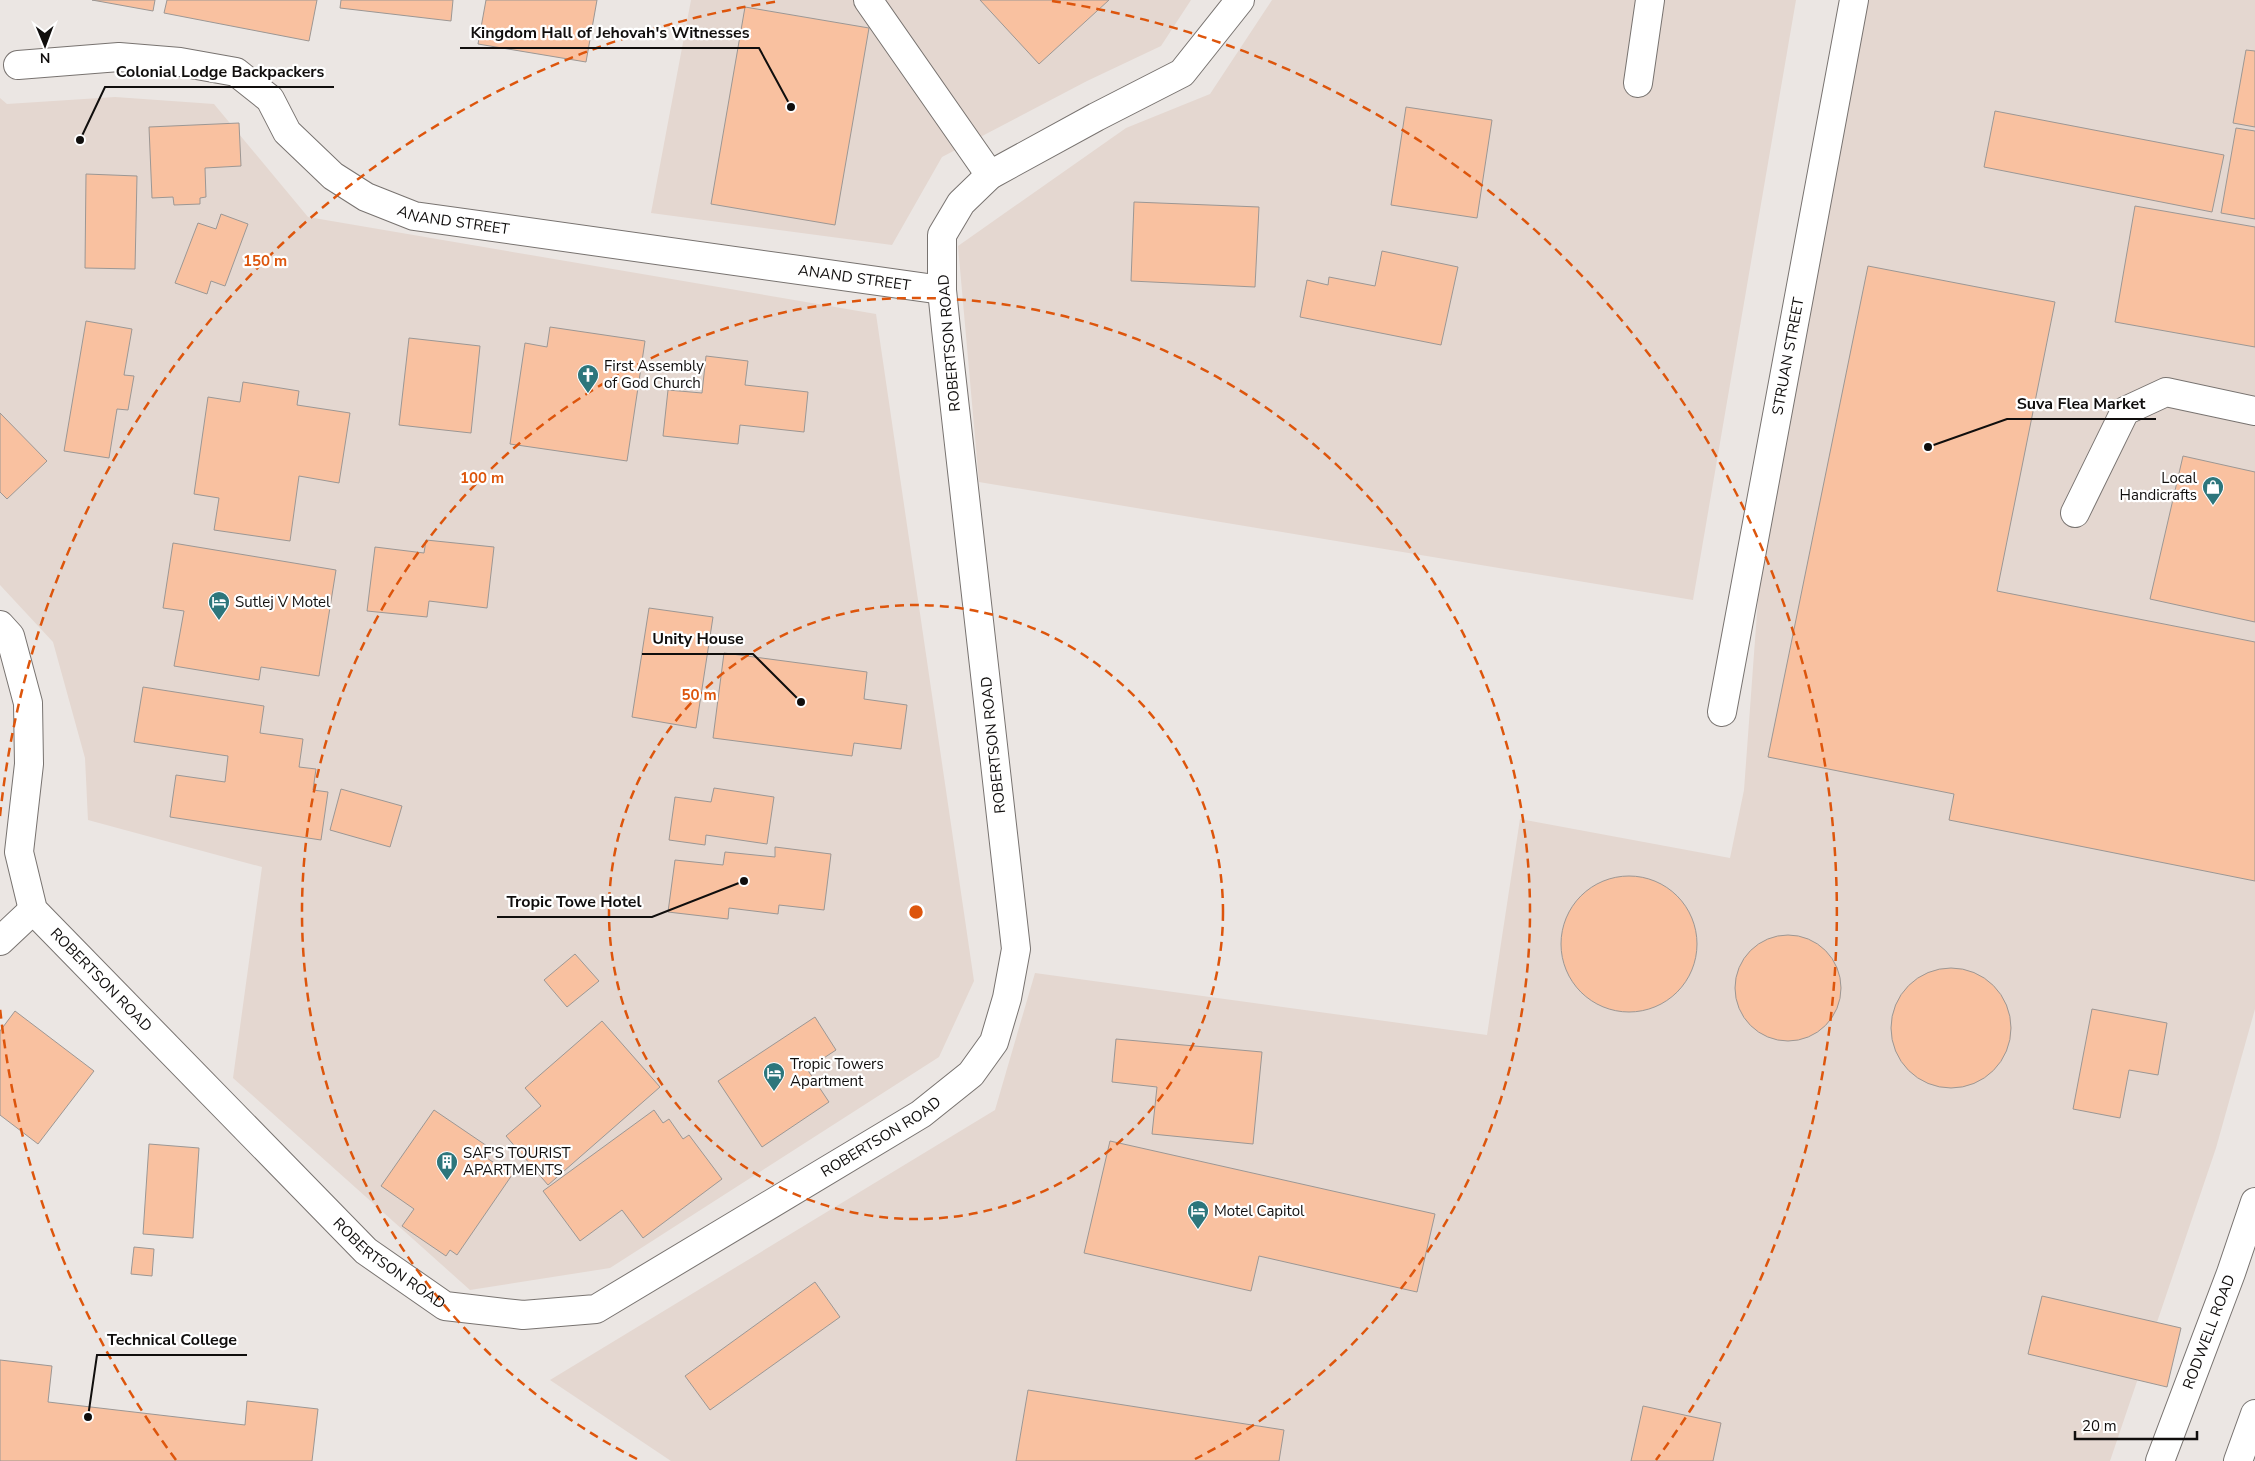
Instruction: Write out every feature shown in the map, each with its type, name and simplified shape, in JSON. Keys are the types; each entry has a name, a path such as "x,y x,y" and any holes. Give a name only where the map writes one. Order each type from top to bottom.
{"main road":[{"path":"868,0 990,175"},
{"name":"ROBERTSON ROAD","path":"0,625 10,636 28,703 29,764 19,852 34,910 366,1251 445,1306 523,1315 596,1309 921,1114 971,1074 994,1042 1007,998 1016,949 942,290 942,235 961,203 990,175 1182,73 1240,0"},
{"path":"1638,84 1650,0"},
{"name":"STRUAN STREET","path":"1722,712 1854,0"},
{"name":"ANAND STREET","path":"18,65 119,57 180,62 236,72 270,99 287,132 332,176 366,197 414,216 942,290"},
{"path":"2074,514 2125,411 2166,392 2255,411"},
{"path":"0,941 34,910"},
{"name":"RODWELL ROAD","path":"2160,1461 2231,1273 2255,1202"},
{"path":"2238,1461 2255,1414"}],"shaded area":[{"path":"691,0 1191,0 1161,46 1087,81 942,157 892,245 651,213"},
{"path":"1272,0 1796,0 1693,600 979,482 958,246 1126,128 1210,94"},
{"path":"1844,0 2255,0 2255,1009 2216,1148 2110,1461 671,1461 550,1380 995,1110 1035,973 1487,1035 1520,819 1730,858 1744,790 1765,504"},
{"path":"115,97 214,104 308,217 876,314 974,981 939,1057 610,1268 470,1290 233,1078 262,867 88,820 85,758 53,642 0,585 0,98 7,104"}],"building":[{"path":"92,0 155,0 153,11"},
{"path":"167,0 317,0 309,41 164,13"},
{"path":"341,0 453,0 451,21 340,8"},
{"path":"486,0 597,0 586,62 478,44"},
{"path":"980,0 1109,0 1039,64"},
{"path":"745,7 869,28 835,225 711,204"},
{"path":"2246,50 2255,51 2255,127 2233,123"},
{"path":"1406,107 1492,120 1477,218 1391,205"},
{"path":"1995,111 2224,155 2212,212 1984,167"},
{"path":"239,123 241,166 205,168 206,197 200,198 200,204 174,205 173,197 152,198 149,127"},
{"path":"2236,128 2255,131 2255,219 2221,213"},
{"path":"86,174 137,176 135,269 85,268"},
{"path":"1134,202 1259,207 1255,287 1131,281"},
{"path":"2135,206 2255,227 2255,347 2115,322"},
{"path":"221,214 248,224 225,286 211,281 207,294 175,283 198,223 216,229"},
{"path":"1382,251 1458,267 1441,345 1300,317 1307,280 1328,285 1329,277 1375,286"},
{"path":"1868,266 2055,302 1997,591 2255,642 2255,881 1949,820 1954,794 1768,757"},
{"path":"86,321 132,329 124,375 134,376 128,410 117,409 109,458 64,451"},
{"path":"550,327 645,341 627,461 510,444 525,343 547,347"},
{"path":"409,338 480,346 471,433 399,425"},
{"path":"706,356 748,361 745,385 808,392 804,432 740,425 738,444 663,436 668,390 702,393"},
{"path":"243,382 299,391 297,405 350,413 339,483 299,476 290,541 214,530 219,498 194,494 208,397 240,402"},
{"path":"0,413 47,461 7,499 0,492"},
{"name":"Local Handicrafts","path":"2183,456 2255,472 2255,622 2150,599"},
{"path":"426,540 494,547 487,608 429,601 427,617 367,611 375,547 424,553"},
{"path":"173,543 336,570 319,676 261,667 259,680 174,666 184,611 163,608"},
{"path":"649,608 713,617 696,728 632,717"},
{"path":"724,653 867,672 864,699 907,705 901,749 854,743 852,756 713,738"},
{"path":"143,687 264,706 260,733 303,739 299,767 316,769 313,790 328,792 321,840 170,817 176,775 225,782 228,756 134,742"},
{"path":"714,788 774,797 767,844 706,835 705,845 669,840 675,797 711,802"},
{"path":"341,789 402,806 390,847 330,830"},
{"path":"775,847 831,854 824,910 779,905 778,914 729,908 728,919 668,912 675,860 723,865 725,852 775,857"},
{"path":"1629,876 1655,881 1677,896 1692,918 1697,944 1692,970 1677,992 1655,1007 1629,1012 1603,1007 1581,992 1566,970 1561,944 1566,918 1581,896 1603,881"},
{"path":"1788,935 1808,939 1826,950 1837,968 1841,988 1837,1008 1826,1026 1808,1037 1788,1041 1768,1037 1750,1026 1739,1008 1735,988 1739,968 1750,950 1768,939"},
{"path":"575,954 599,981 567,1007 544,980"},
{"path":"1951,968 1963,969 1974,973 1984,978 1993,986 2001,995 2006,1005 2010,1016 2010,1040 2006,1051 2001,1061 1993,1070 1984,1078 1974,1083 1963,1087 1951,1088 1939,1087 1928,1083 1918,1078 1909,1070 1901,1061 1896,1051 1892,1040 1891,1028 1892,1016 1896,1005 1901,995 1909,986 1918,978 1928,973 1939,969"},
{"path":"2092,1009 2167,1023 2158,1075 2129,1070 2120,1118 2073,1109"},
{"path":"15,1011 94,1071 38,1144 0,1115 0,1031"},
{"name":"Tropic Towers Apartment","path":"815,1017 836,1050 807,1069 829,1102 762,1147 718,1081"},
{"path":"602,1021 660,1087 548,1185 506,1136 541,1106 525,1088"},
{"path":"1116,1039 1262,1052 1253,1144 1152,1134 1157,1087 1112,1082"},
{"name":"SAF'S TOURIST APARTMENTS","path":"434,1110 487,1146 481,1154 512,1175 457,1255 450,1250 446,1256 402,1226 414,1209 381,1186"},
{"path":"654,1110 663,1123 669,1119 683,1139 689,1135 722,1179 643,1238 622,1210 580,1241 543,1191"},
{"path":"1110,1141 1435,1214 1417,1292 1259,1256 1251,1291 1084,1253"},
{"path":"149,1144 199,1148 193,1238 143,1234"},
{"path":"134,1247 154,1249 152,1276 131,1274"},
{"path":"815,1282 840,1317 710,1410 685,1376"},
{"path":"2042,1296 2181,1328 2167,1387 2028,1354"},
{"path":"0,1360 52,1366 48,1402 245,1425 247,1401 318,1409 312,1461 0,1461"},
{"path":"1028,1390 1284,1430 1279,1461 1016,1461"},
{"path":"1643,1406 1721,1423 1713,1461 1631,1461"}],"place":[{"name":"Kingdom Hall of Jehovah's Witnesses","path":"791,107"},
{"name":"Colonial Lodge Backpackers","path":"80,140"},
{"name":"First Assembly of God Church","path":"588,394"},
{"name":"Suva Flea Market","path":"1928,447"},
{"name":"Local Handicrafts","path":"2213,506"},
{"name":"Sutlej V Motel","path":"219,621"},
{"name":"Unity House","path":"801,702"},
{"name":"Tropic Towe Hotel","path":"744,881"},
{"name":"Tropic Towers Apartment","path":"774,1092"},
{"name":"SAF'S TOURIST APARTMENTS","path":"447,1181"},
{"name":"Motel Capitol","path":"1198,1230"},
{"name":"Technical College","path":"88,1417"}]}
